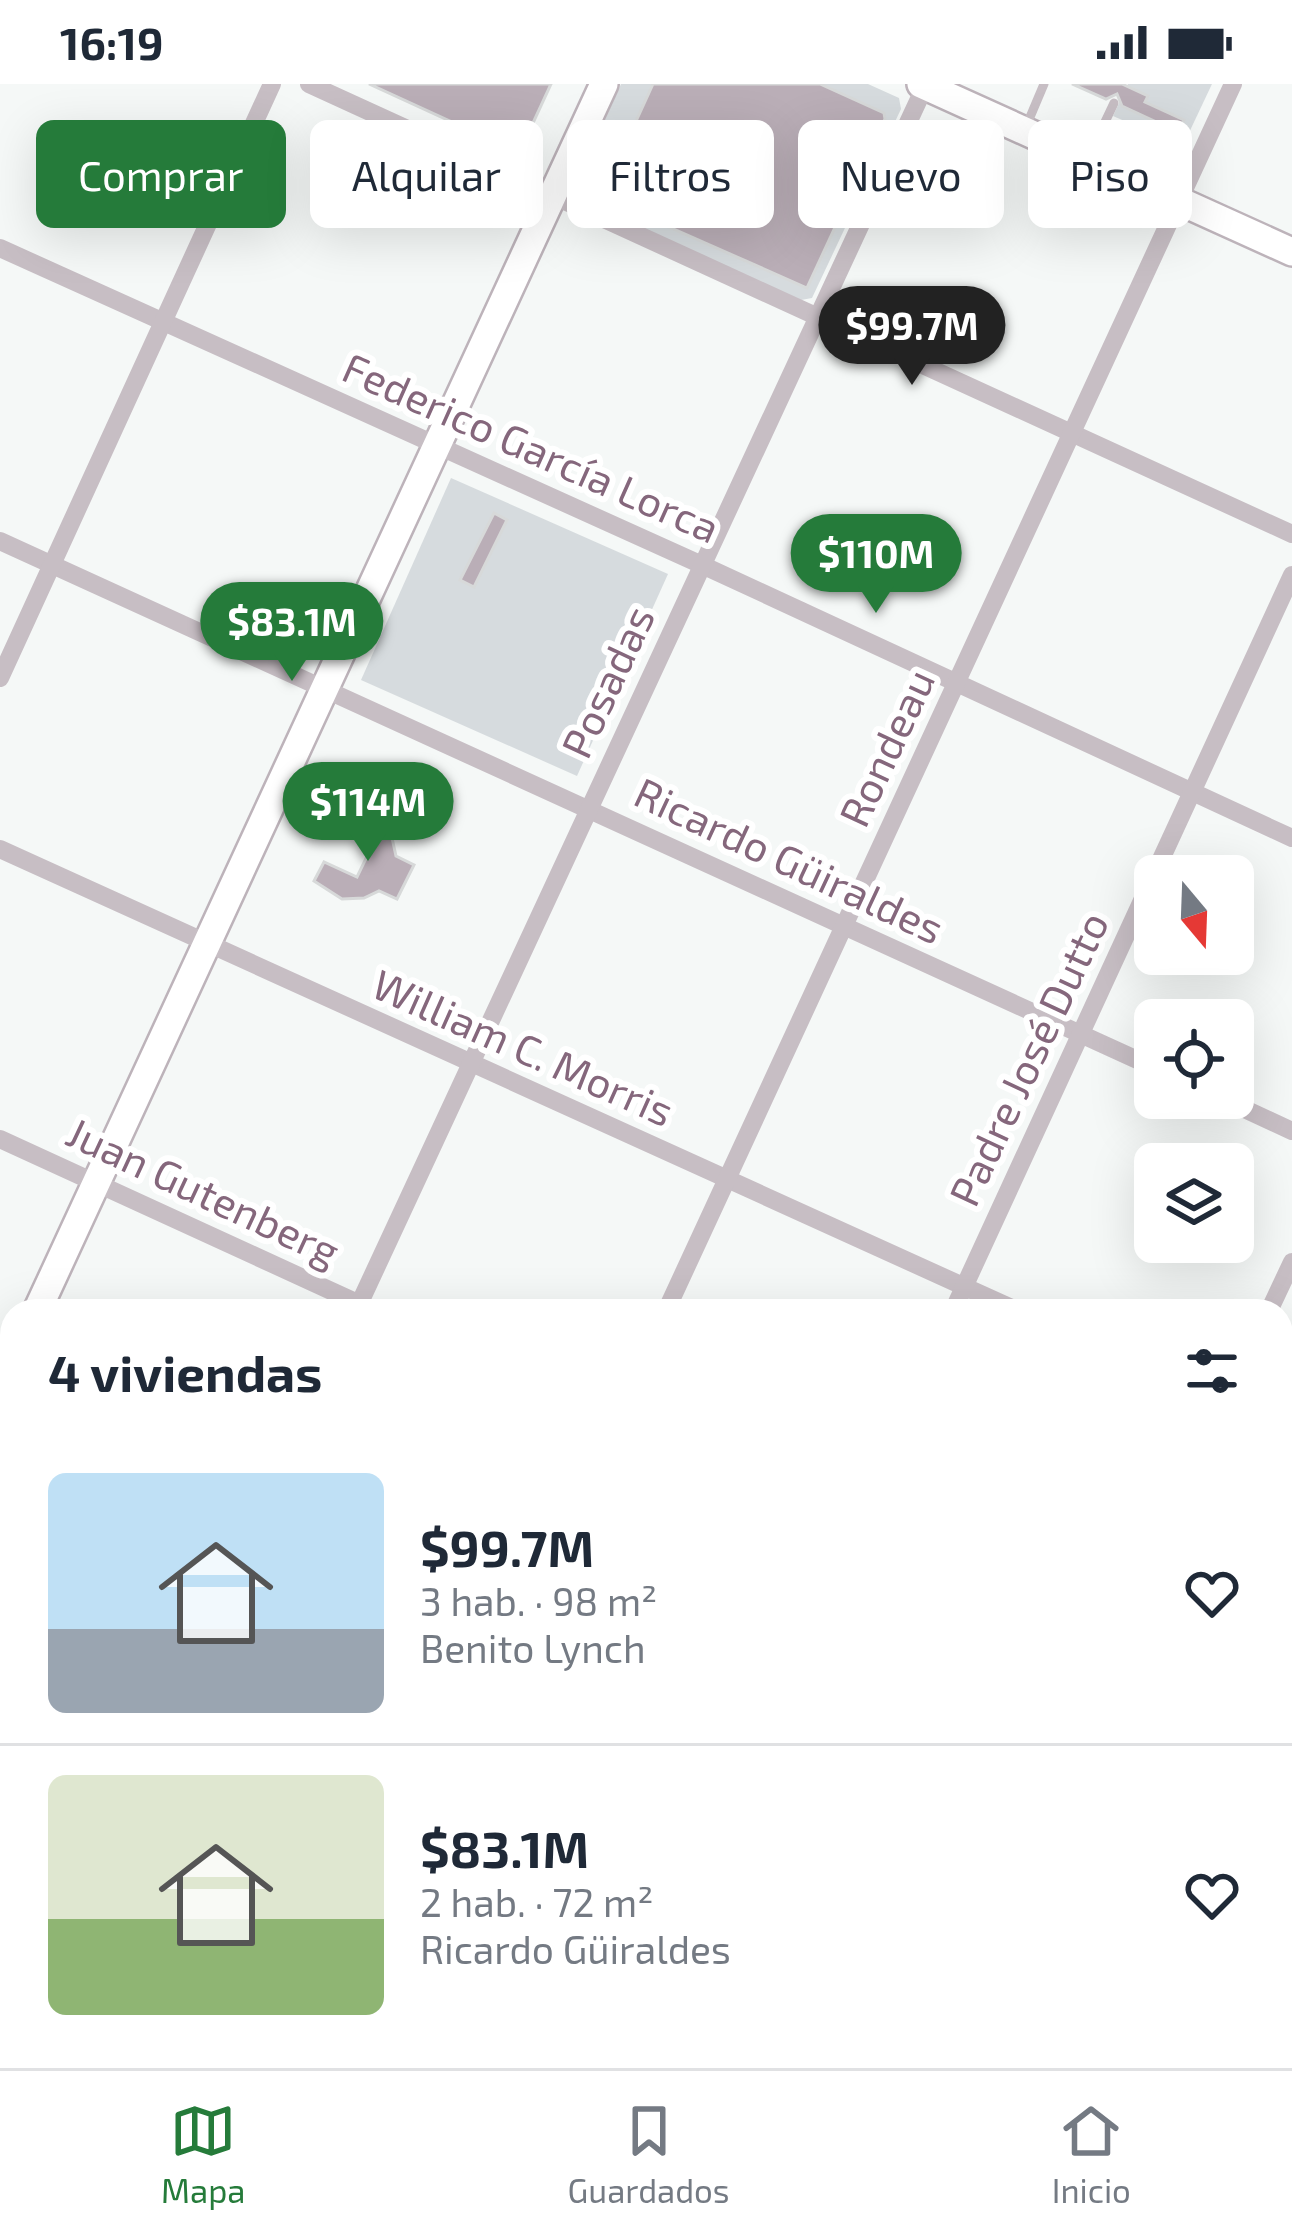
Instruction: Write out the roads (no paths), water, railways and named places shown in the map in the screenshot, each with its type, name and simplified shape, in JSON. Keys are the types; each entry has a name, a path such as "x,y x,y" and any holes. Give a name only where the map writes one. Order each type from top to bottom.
{"main road":[{"path":"43,1299 604,84"},
{"path":"924,85 1028,133"},
{"path":"1192,207 1292,252"}],"street":[{"path":"0,678 272,84"},
{"path":"309,84 1292,534"},
{"name":"Rondeau","path":"1192,171 1233,84"},
{"name":"Posadas","path":"368,1299 471,1063 924,85"},
{"name":"Rondeau","path":"672,1299 1166,228"},
{"name":"Federico García Lorca","path":"0,248 1292,838"},
{"name":"Ricardo Güiraldes","path":"0,541 1134,1058"},
{"name":"Padre José Dutto","path":"958,1299 1292,575"},
{"name":"William C. Morris","path":"0,849 991,1299"},
{"path":"1254,1113 1292,1131"},
{"name":"Juan Gutenberg","path":"0,1138 343,1299"},
{"path":"1275,1299 1292,1262"}],"lane":[{"path":"1024,131 1044,84"},
{"path":"1106,120 1114,103"}]}
